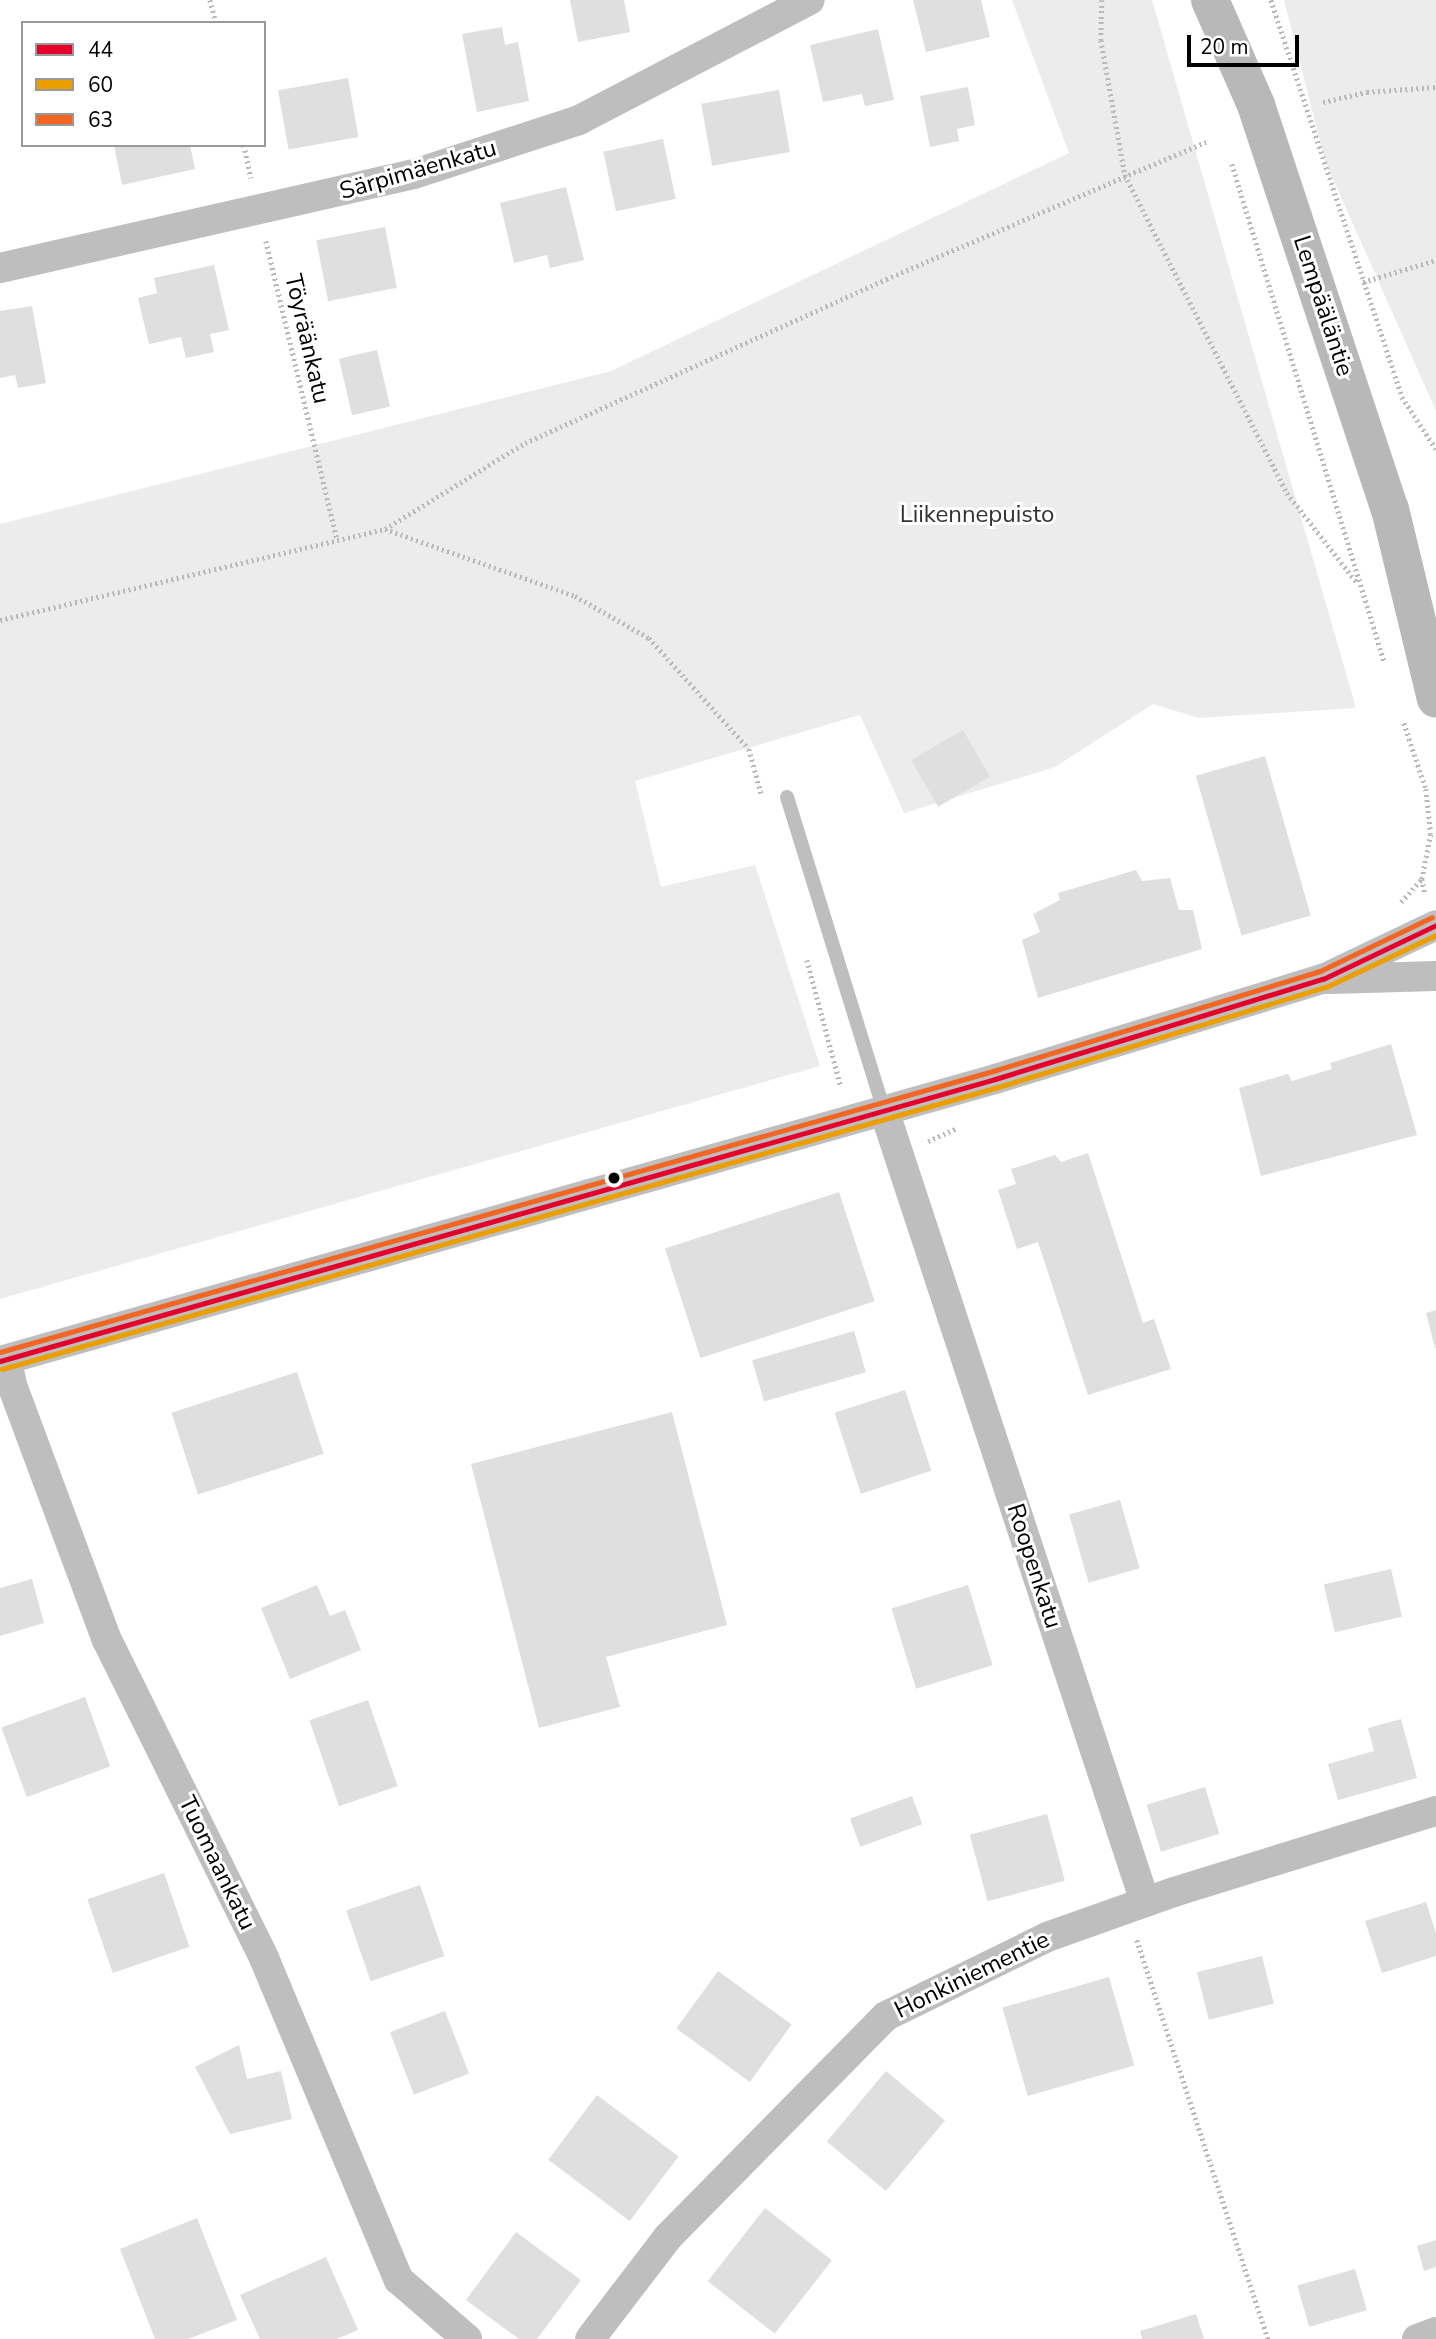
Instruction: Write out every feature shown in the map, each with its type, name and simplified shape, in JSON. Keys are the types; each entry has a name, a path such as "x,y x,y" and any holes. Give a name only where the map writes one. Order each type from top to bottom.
{"main road":[{"name":"Lempääläntie","path":"1210,0 1255,102 1390,509 1436,699"},
{"name":"Lempääläntie","path":"1233,0 1255,102"},
{"name":"Lempääläntie","path":"1390,509 1436,598"}],"street":[{"name":"Särpimäenkatu","path":"0,268 259,213 414,174 579,120 810,0"},
{"path":"4,1361 884,1110 1323,979 1434,926"},
{"path":"1323,979 1436,976"},
{"name":"Roopenkatu","path":"884,1110 1136,1905"},
{"name":"Tuomaankatu","path":"4,1361 107,1640 264,1958 399,2280 467,2339"},
{"name":"Honkiniementie","path":"590,2339 668,2237 886,2016 1048,1937 1136,1905 1436,1811"},
{"path":"1417,2339 1436,2332"}],"lane":[{"path":"787,797 884,1110"}],"path":[{"path":"210,0 215,21"},
{"path":"1102,0 1101,40 1125,175 1287,493 1361,588"},
{"path":"1271,0 1402,397 1436,449"},
{"path":"1323,102 1367,92 1436,87"},
{"path":"0,621 385,529 525,443 1125,175 1206,142"},
{"name":"Töyräänkatu","path":"244,147 337,540"},
{"path":"1231,160 1385,663"},
{"path":"1363,282 1436,260"},
{"path":"385,529 575,596 649,638 749,749 764,803"},
{"path":"1401,714 1426,789 1434,833 1422,879 1434,926"},
{"path":"805,952 843,1095"},
{"path":"1136,1905 1268,2339"}],"green space":[{"name":"Liikennepuisto","path":"1012,0 1152,0 1356,708 1199,718 1153,704 1055,767 904,813 860,715 635,781 661,887 755,865 820,1066 0,1299 0,524 611,371 1069,153"},
{"path":"1284,0 1436,0 1436,411 1325,161"}],"building":[{"path":"570,0 624,0 630,32 578,42"},
{"path":"913,0 981,0 990,37 926,52"},
{"path":"502,27 505,45 518,42 529,101 477,112 462,34"},
{"path":"878,29 894,100 865,106 862,94 823,102 810,45"},
{"path":"348,78 358,137 288,149 278,90"},
{"path":"968,87 975,125 957,129 959,141 930,147 920,96"},
{"path":"779,90 790,152 712,166 701,104"},
{"path":"663,139 676,199 616,211 603,152"},
{"path":"114,147 190,147 195,169 122,185"},
{"path":"566,187 584,260 550,268 547,255 514,263 500,203"},
{"path":"385,227 397,288 328,301 316,240"},
{"path":"214,265 229,330 210,334 214,352 186,358 181,337 149,344 138,298 157,293 154,278"},
{"path":"32,306 46,383 18,388 15,375 0,378 0,311"},
{"path":"377,350 390,407 352,415 339,359"},
{"path":"963,730 990,777 938,807 911,760"},
{"path":"1265,756 1311,916 1242,935 1196,776"},
{"path":"1136,870 1142,881 1170,878 1179,910 1193,910 1202,949 1038,998 1022,940 1040,932 1033,914 1060,900 1058,893"},
{"path":"1391,1044 1417,1135 1261,1176 1239,1088 1288,1074 1292,1081 1332,1069 1330,1063"},
{"path":"1088,1153 1143,1323 1154,1319 1171,1369 1088,1395 1038,1242 1017,1249 998,1190 1016,1184 1011,1169 1055,1155 1061,1162"},
{"path":"839,1192 875,1301 700,1358 665,1249"},
{"path":"1436,1310 1436,1348 1435,1348 1426,1313"},
{"path":"854,1331 866,1372 764,1402 752,1360"},
{"path":"297,1372 324,1454 198,1495 171,1413"},
{"path":"905,1390 931,1471 861,1494 835,1413"},
{"path":"672,1412 727,1625 606,1657 620,1707 539,1728 471,1464"},
{"path":"1120,1500 1140,1568 1089,1583 1069,1515"},
{"path":"1391,1569 1402,1617 1335,1632 1324,1585"},
{"path":"32,1579 44,1623 0,1636 0,1588"},
{"path":"317,1585 330,1616 345,1610 361,1650 290,1679 261,1608"},
{"path":"968,1585 993,1665 916,1689 891,1608"},
{"path":"85,1697 110,1767 27,1797 1,1727"},
{"path":"368,1700 398,1786 339,1806 309,1720"},
{"path":"1401,1719 1417,1778 1338,1800 1328,1764 1374,1751 1368,1728"},
{"path":"1205,1787 1219,1834 1161,1852 1147,1805"},
{"path":"912,1796 922,1824 860,1847 850,1819"},
{"path":"1047,1814 1065,1881 988,1901 970,1835"},
{"path":"164,1873 189,1947 113,1973 87,1899"},
{"path":"420,1885 444,1956 371,1981 346,1910"},
{"path":"1426,1902 1436,1933 1436,1956 1382,1973 1365,1921"},
{"path":"1262,1956 1274,2004 1209,2020 1197,1972"},
{"path":"718,1971 792,2024 750,2082 676,2028"},
{"path":"1109,1977 1134,2065 1028,2096 1002,2008"},
{"path":"445,2011 469,2074 414,2095 390,2032"},
{"path":"239,2045 247,2079 281,2071 292,2119 230,2134 195,2067"},
{"path":"886,2071 945,2120 886,2191 827,2141"},
{"path":"597,2095 678,2156 630,2221 548,2160"},
{"path":"765,2208 832,2260 775,2334 708,2281"},
{"path":"197,2218 237,2320 188,2339 155,2339 120,2249"},
{"path":"516,2232 581,2280 537,2339 519,2339 466,2300"},
{"path":"1436,2240 1436,2267 1424,2271 1417,2246"},
{"path":"326,2257 358,2330 337,2339 260,2339 240,2295"},
{"path":"1355,2269 1367,2310 1309,2327 1297,2286"},
{"path":"1196,2314 1204,2339 1142,2339 1140,2331"}],"transit line":[{"name":"63","path":"0,1352 993,1071 1320,971 1432,917"},
{"name":"44","path":"0,1361 995,1079 1323,979 1436,925"},
{"name":"60","path":"2,1369 998,1087 1326,987 1436,935"}]}
